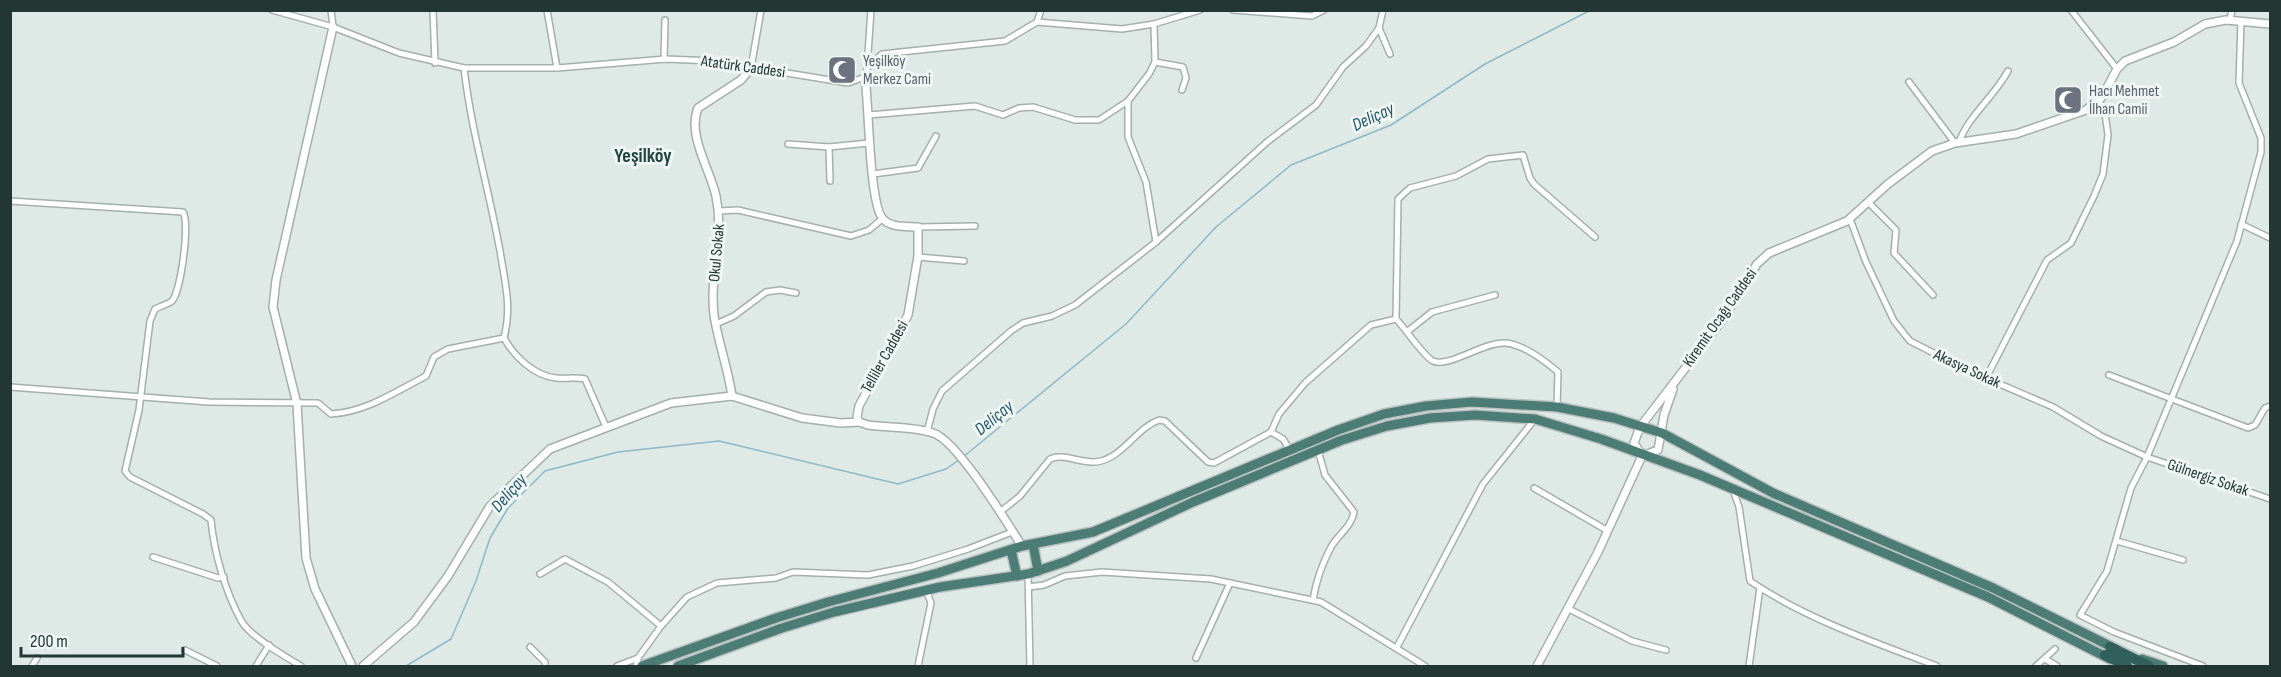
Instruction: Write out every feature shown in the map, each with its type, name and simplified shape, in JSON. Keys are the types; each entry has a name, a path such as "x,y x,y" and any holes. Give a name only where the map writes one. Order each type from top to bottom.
{"highway":[{"path":"640,662 776,618 1022,546 1093,532 1290,450 1384,414 1426,406 1472,402 1557,407 1614,418 1662,433 1773,493 1993,588 2107,651 2127,666"},
{"path":"678,666 782,628 926,590 1028,574 1099,547 1193,502 1318,450 1388,426 1430,418 1475,415 1535,419 1601,439 1732,488 1988,597 2107,651 2149,666"},
{"path":"1033,544 1038,570"},
{"path":"1011,550 1017,576"},
{"path":"2107,651 2122,666"},
{"path":"2107,651 2163,666"}],"street":[{"name":"Atatürk Caddesi","path":"272,10 333,27 399,53 464,68 557,68 664,59 714,61 848,83 865,77"},
{"path":"331,10 333,27 276,280 273,307 297,404 306,558 315,589 352,666"},
{"path":"433,10 435,63"},
{"path":"547,10 557,68"},
{"path":"751,68 761,10"},
{"path":"871,10 865,77 869,142 877,206 882,219 892,225 918,227 975,225"},
{"path":"1037,22 1041,10"},
{"path":"867,68 882,54 1005,41 1037,22 1122,29 1154,24 1200,10"},
{"path":"1233,10 1312,16 1324,10"},
{"path":"927,432 933,409 942,391 1011,331 1023,323 1052,316 1075,304 1156,242 1267,142 1316,105 1344,67 1366,46 1379,28 1383,10"},
{"path":"2071,10 2117,69"},
{"path":"2230,20 2232,10"},
{"path":"664,59 665,20"},
{"path":"1986,378 2047,260 2071,243 2094,196 2103,174 2108,135 2105,114 2099,100 2117,69 2125,62 2174,42 2205,24 2230,20 2271,24"},
{"path":"2203,666 2114,633 2080,615 2107,571 2131,488 2237,241 2261,152 2261,138 2239,83 2241,21"},
{"path":"868,115 975,106 1003,115 1033,107 1075,120 1099,120 1128,101 1155,62 1154,24"},
{"path":"1379,28 1390,54"},
{"path":"1155,62 1183,67 1186,78 1182,90"},
{"path":"464,68 469,112 491,200 510,314 504,338 513,355 541,374 554,378 585,379 606,427"},
{"name":"Okul Sokak","path":"732,396 716,324 714,272 720,245 719,211 695,131 695,116 698,108 741,80 751,68"},
{"path":"1909,82 1957,142 1965,125 1982,109 2008,71"},
{"name":"Kiremit Ocağı Caddesi","path":"1640,427 1723,320 1757,264 1769,253 1850,219 1932,152 1957,142 2016,134 2086,110 2099,100"},
{"path":"1128,101 1128,137 1146,182 1156,242"},
{"path":"873,174 918,168 936,136"},
{"path":"789,144 829,147 869,142"},
{"path":"829,147 830,181"},
{"path":"1557,407 1558,372 1515,345 1489,345 1443,363 1431,360 1396,319 1398,199 1410,188 1456,176 1488,159 1523,155 1534,184 1595,237"},
{"path":"10,201 183,212 186,216 187,233 177,288 172,301 155,309 150,321 141,398 125,471 130,477 203,513 211,520 215,555 243,623 269,645 302,666"},
{"path":"1868,202 1896,230 1894,253 1933,295"},
{"path":"719,211 738,210 851,236 869,230 882,219"},
{"name":"Akasya Sokak","path":"1850,219 1866,262 1894,321 1910,340 1986,378 2053,407 2101,436 2146,457"},
{"path":"2241,224 2271,238"},
{"name":"Telliler Caddesi","path":"859,422 857,417 859,405 908,315 918,257 918,227"},
{"path":"918,257 964,261"},
{"path":"716,324 734,316 766,292 780,290 796,293"},
{"path":"1408,331 1432,312 1495,295"},
{"path":"1000,512 1020,496 1050,459 1056,456 1087,462 1108,459 1158,420 1165,421 1208,462 1214,464 1271,432 1279,414 1305,383 1371,325 1396,319"},
{"path":"10,387 141,398 318,403 331,414 360,410 426,376 434,357 448,349 504,338"},
{"path":"2109,375 2248,428 2255,425 2265,408 2271,406"},
{"path":"1537,666 1608,531 1642,456 1658,450 1664,415 1675,382"},
{"path":"363,666 400,635 430,602 490,506 521,474 550,449 671,403 732,396 802,418 841,423 859,422 935,433 954,450 1022,546"},
{"path":"1397,647 1483,484 1535,419"},
{"path":"1640,427 1634,443 1642,456"},
{"path":"1271,432 1283,439 1290,450"},
{"path":"1313,600 1319,572 1325,558 1339,534 1350,522 1354,512 1325,475 1318,450"},
{"name":"Gülnergiz Sokak","path":"2146,457 2271,499"},
{"path":"1534,488 1608,531"},
{"path":"1732,488 1739,507 1750,581 1760,588 1886,647 1937,666"},
{"path":"636,666 661,626 687,597 717,583 776,578 793,572 868,575 924,562 1012,532"},
{"path":"2117,540 2183,560"},
{"path":"153,557 218,578 224,577"},
{"path":"540,574 565,559 608,582 661,626"},
{"path":"1029,588 1044,585 1065,576 1102,572 1211,579 1321,602 1425,666"},
{"path":"1028,574 1030,666"},
{"path":"1196,658 1230,583"},
{"path":"1749,666 1760,588"},
{"path":"918,666 931,603 926,590"},
{"path":"1567,608 1632,641 1666,650"},
{"path":"256,666 269,645"},
{"path":"530,647 545,662 545,666"},
{"path":"185,650 217,666"},
{"path":"2036,666 2055,650"},
{"path":"32,666 37,658"},
{"path":"2044,658 2057,666"},
{"path":"618,666 640,662"}],"waterway":[{"name":"Deliçay","path":"963,457 1126,324 1216,227 1291,165 1391,125 1485,64 1591,10"},
{"name":"Deliçay","path":"406,666 451,639 476,581 490,538 508,508 545,471 618,452 719,441 898,484 946,469 959,460"}],"place":[{"name":"Yeşilköy Merkez Cami","path":"842,70"},
{"name":"Hacı Mehmet İlhan Camii","path":"2068,100"}],"district":[{"name":"Yeşilköy","path":"643,156"}]}
